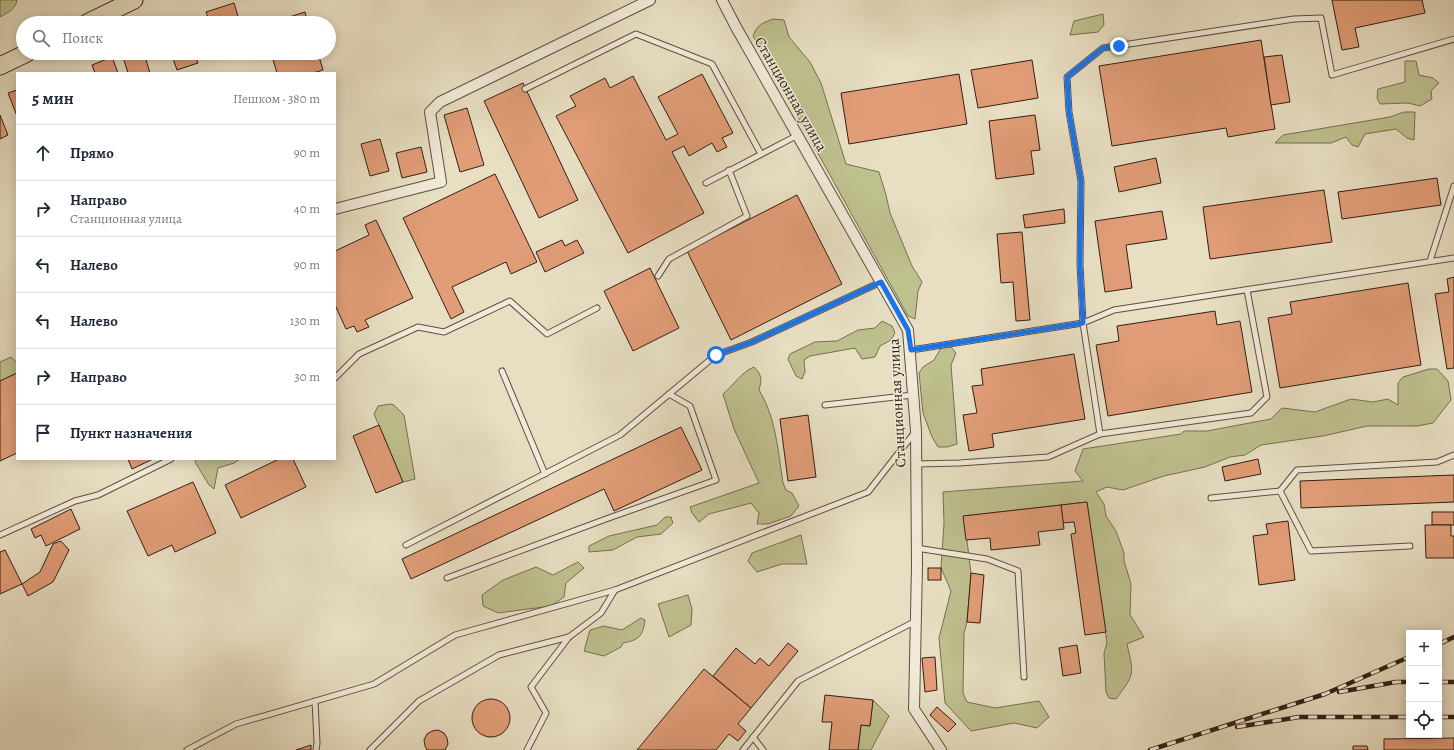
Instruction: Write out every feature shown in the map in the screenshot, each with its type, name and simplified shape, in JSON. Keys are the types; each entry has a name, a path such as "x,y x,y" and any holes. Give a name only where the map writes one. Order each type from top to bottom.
{"highway":[{"path":"101,16 134,0"},
{"path":"0,66 16,58"}],"street":[{"path":"336,210 441,182 430,112 440,102 650,0"},
{"name":"Станционная улица","path":"722,0 908,330 911,350 916,431 916,621 914,709 940,750"}],"lane":[{"path":"1100,434 1083,323 1080,264 1081,181 1069,112 1067,77 1103,48 1294,19 1321,18 1332,75 1454,39"},
{"path":"525,89 636,34 712,64 761,154"},
{"path":"706,182 798,135"},
{"path":"658,276 669,259 747,216 729,170"},
{"path":"1430,261 1454,186"},
{"path":"911,350 1083,323 1114,310 1454,258"},
{"path":"406,545 620,435 716,355 752,342 881,282"},
{"path":"915,464 959,463 1048,457 1100,434 1251,413 1267,397 1247,290"},
{"path":"336,377 359,354 418,327 444,332 510,301 547,334 597,308"},
{"path":"502,371 545,474"},
{"path":"448,578 716,480 690,406 669,394"},
{"path":"825,405 913,395"},
{"path":"188,750 236,724 374,684 455,635 615,590 868,492 916,431"},
{"path":"1211,498 1280,491 1297,470 1437,462 1454,455"},
{"path":"0,535 75,501 98,495 169,460"},
{"path":"1280,491 1311,551 1410,546"},
{"path":"916,548 987,560 1018,571 1024,677"},
{"path":"527,750 546,713 531,687 569,637 601,613 615,590"},
{"path":"743,750 798,681 916,621"},
{"path":"370,750 419,701 499,655 569,637"},
{"path":"314,701 317,743 316,750"},
{"path":"753,737 763,750"}],"green space":[{"path":"0,0 17,0 13,8 0,17"},
{"path":"1103,14 1104,25 1098,32 1070,35 1074,21"},
{"path":"773,19 784,20 789,37 810,62 821,83 846,164 879,172 890,213 912,266 922,282 918,291 915,319 908,316 753,36 756,29 760,25"},
{"path":"1405,61 1416,61 1419,75 1433,78 1439,83 1431,91 1432,99 1420,106 1408,103 1380,104 1377,98 1378,89 1405,82"},
{"path":"1404,112 1415,112 1414,140 1407,138 1396,129 1365,134 1358,147 1352,145 1346,137 1331,143 1275,143 1283,135 1390,117"},
{"path":"882,321 892,326 895,333 891,340 880,346 875,357 862,359 855,348 810,356 804,360 805,372 802,379 796,376 788,359 790,354 815,342 837,341 858,330 875,328"},
{"path":"951,347 956,353 951,365 957,444 947,447 938,447 932,437 923,413 919,373 923,367 934,360 941,348"},
{"path":"11,357 16,362 16,373 0,381 0,362"},
{"path":"754,367 759,372 761,380 759,390 765,401 773,423 783,483 786,490 792,493 799,506 791,516 768,524 757,524 759,513 751,503 709,514 699,522 692,513 690,507 759,483 734,429 723,394 749,369"},
{"path":"1429,369 1437,369 1448,381 1451,400 1433,423 1417,426 1367,426 1323,436 1261,445 1245,455 1230,457 1205,467 1164,476 1123,490 1107,487 1096,492 1104,504 1106,516 1116,531 1124,553 1124,561 1131,584 1130,615 1144,637 1127,644 1132,669 1130,679 1116,699 1109,698 1106,692 1104,653 1107,643 1087,502 964,516 971,573 967,622 964,633 963,693 967,702 995,708 1039,701 1049,717 1037,728 1014,723 971,731 945,703 939,638 951,591 941,568 944,523 943,492 1083,481 1075,471 1083,449 1181,434 1184,431 1207,431 1271,419 1282,408 1315,412 1351,399 1373,402 1388,399 1398,405 1398,383 1403,377"},
{"path":"390,404 394,405 404,415 415,479 403,482 374,414 378,406"},
{"path":"196,460 238,460 218,468 214,489 209,485 195,462"},
{"path":"665,517 671,517 673,523 661,534 637,537 613,550 589,552 589,546 609,536 657,525"},
{"path":"801,535 807,564 782,564 757,572 748,561 752,553"},
{"path":"578,562 584,568 566,583 564,597 551,606 498,613 483,606 482,595 503,580 536,567 553,575"},
{"path":"688,595 692,609 691,625 669,637 658,604"},
{"path":"641,618 645,620 643,630 636,639 623,643 621,647 604,656 584,651 590,630 604,626 622,630"},
{"path":"873,700 889,716 871,750 858,750 861,725 870,726"}],"building":[{"path":"1332,0 1422,0 1425,13 1355,28 1359,47 1342,50"},
{"path":"234,3 238,16 207,16 206,12"},
{"path":"305,12 306,16 292,16"},
{"path":"1261,40 1275,129 1228,137 1226,128 1112,146 1099,66"},
{"path":"1282,55 1290,102 1271,105 1264,57"},
{"path":"104,60 113,60 118,72 95,72 92,65"},
{"path":"124,60 146,60 150,72 128,72"},
{"path":"173,60 197,60 198,63 177,70"},
{"path":"273,60 320,60 323,70 316,72 277,72"},
{"path":"1032,60 1038,98 978,108 971,70"},
{"path":"702,74 733,133 722,138 727,147 717,152 712,143 689,156 684,146 672,152 704,213 628,253 556,116 576,106 570,96 605,78 610,88 633,76 666,140 678,134 658,97"},
{"path":"959,74 967,124 849,144 841,93"},
{"path":"523,83 578,200 539,218 484,101"},
{"path":"16,90 16,113 8,93"},
{"path":"467,108 484,165 460,172 444,115"},
{"path":"0,115 8,135 0,139"},
{"path":"1035,115 1040,150 1031,151 1034,174 996,179 989,121"},
{"path":"380,139 389,171 370,176 361,144"},
{"path":"421,147 427,172 402,178 396,153"},
{"path":"1156,158 1161,183 1119,192 1114,167"},
{"path":"495,174 537,262 511,274 506,262 452,287 464,312 451,319 403,218"},
{"path":"1437,178 1441,205 1342,219 1338,192"},
{"path":"1324,190 1332,242 1210,259 1203,207"},
{"path":"797,195 842,284 731,340 687,251"},
{"path":"1064,209 1065,223 1025,228 1023,215"},
{"path":"1162,211 1167,239 1126,245 1132,288 1105,292 1095,221"},
{"path":"376,220 413,298 365,320 369,327 357,332 354,326 346,329 336,307 336,251 369,235 365,225"},
{"path":"1022,232 1030,320 1016,321 1013,282 1001,283 997,234"},
{"path":"562,240 565,246 577,240 584,253 545,272 536,252"},
{"path":"650,268 679,328 633,351 604,291"},
{"path":"1454,277 1454,368 1447,369 1435,294 1449,292 1447,279"},
{"path":"1408,283 1421,365 1280,388 1268,318 1292,314 1290,302"},
{"path":"1215,311 1217,325 1240,321 1252,392 1108,416 1096,345 1119,341 1117,326"},
{"path":"1074,354 1085,419 992,434 994,447 969,451 963,415 977,413 972,386 983,385 981,369"},
{"path":"16,373 16,453 0,461 0,381"},
{"path":"808,415 816,477 788,481 780,419"},
{"path":"379,425 403,482 376,493 353,436"},
{"path":"681,427 702,470 614,511 604,489 411,579 402,559"},
{"path":"1258,459 1261,474 1225,481 1222,467"},
{"path":"128,460 151,460 132,469"},
{"path":"277,460 293,460 306,487 241,518 225,485"},
{"path":"1454,475 1454,502 1301,508 1300,481"},
{"path":"193,482 216,533 175,552 172,545 148,556 127,511"},
{"path":"1087,502 1106,632 1085,635 1071,534 1076,533 1074,522 1063,523 1061,505"},
{"path":"1061,505 1064,529 1038,532 1040,545 991,550 990,538 966,540 963,516"},
{"path":"71,509 80,529 46,546 41,535 35,538 31,529"},
{"path":"1432,512 1454,512 1454,525 1432,525"},
{"path":"1288,521 1295,580 1259,585 1253,536 1268,534 1266,524"},
{"path":"1425,525 1451,525 1451,536 1454,536 1454,558 1426,558"},
{"path":"61,541 69,550 53,582 28,596 22,584 40,572 53,544"},
{"path":"5,550 22,584 0,594 0,552"},
{"path":"928,568 941,568 941,580 928,580"},
{"path":"971,573 984,575 980,623 967,622"},
{"path":"788,643 798,651 751,708 713,676 736,648 755,664 760,658 769,666"},
{"path":"1077,645 1081,673 1063,676 1059,648"},
{"path":"935,657 937,690 925,692 922,658"},
{"path":"704,669 751,708 738,724 746,731 738,741 729,734 716,750 637,750"},
{"path":"825,695 873,700 870,726 861,725 858,750 829,750 832,722 822,722"},
{"path":"487,699 495,699 502,702 507,707 510,718 507,729 502,734 495,737 487,737 480,734 475,729 472,722 472,714 475,707 480,702"},
{"path":"937,707 956,724 948,732 930,715"},
{"path":"438,730 444,733 447,738 448,744 445,750 427,750 424,740 427,734"},
{"path":"1454,738 1454,750 1384,750 1384,739"},
{"path":"311,745 311,750 296,750"},
{"path":"1353,746 1367,746 1368,750 1353,750"}],"railway":[{"path":"1442,643 1454,637"},
{"path":"1150,750 1325,694 1406,658"},
{"path":"1339,692 1396,682 1406,682"},
{"path":"1442,682 1454,682"},
{"path":"1237,727 1299,717 1406,717"},
{"path":"1442,717 1454,717"}],"route":[{"path":"716,355 752,342 881,282 908,330 911,350 1083,323 1080,264 1081,181 1069,112 1067,77 1103,48 1119,46"}]}
